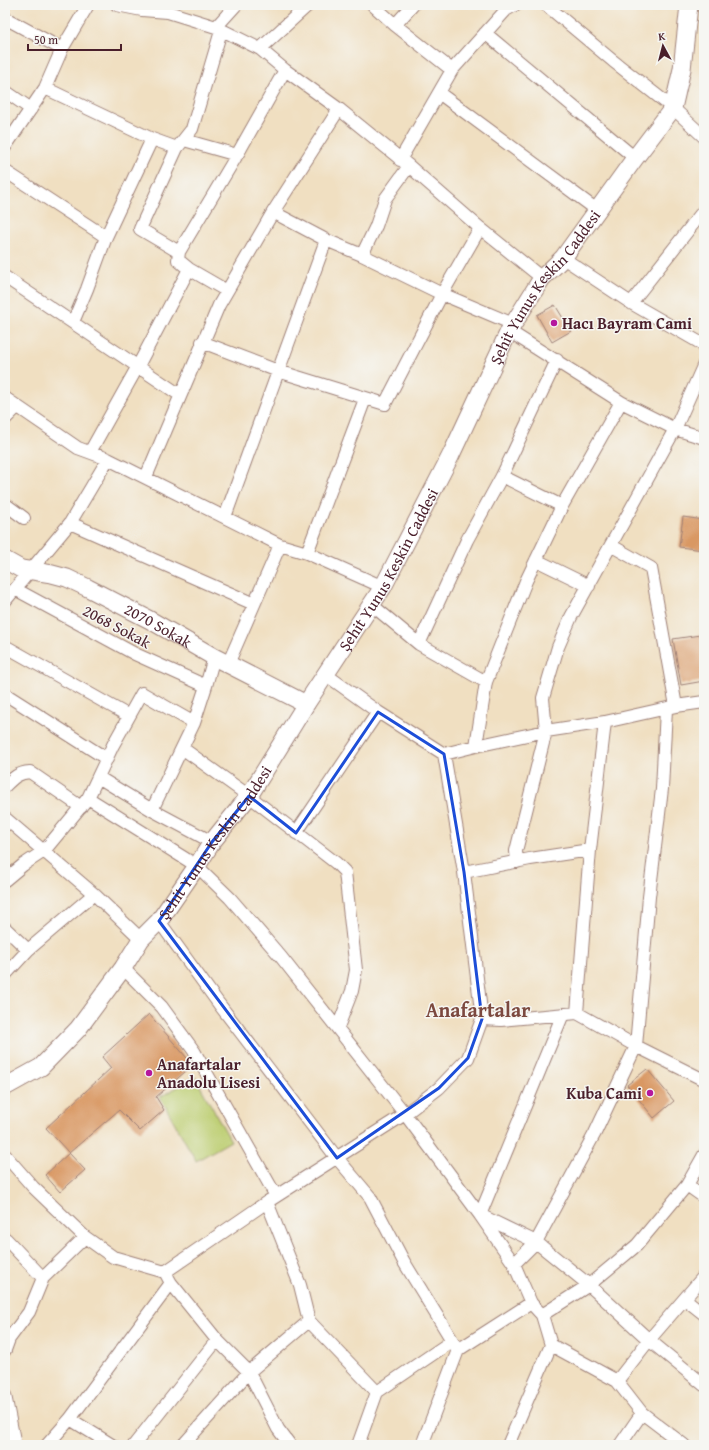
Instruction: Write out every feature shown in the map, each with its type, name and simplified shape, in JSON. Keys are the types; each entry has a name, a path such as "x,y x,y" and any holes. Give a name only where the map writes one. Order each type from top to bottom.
{"street":[{"path":"5,147 45,88 62,49 88,5"},
{"path":"117,5 142,10 170,9 242,39 260,49 285,70 339,109 480,228 542,278"},
{"path":"179,252 140,229 180,144 192,129 219,29 236,5"},
{"path":"260,49 308,5"},
{"path":"373,5 395,25 452,70"},
{"path":"395,25 413,5"},
{"path":"546,5 613,61 673,108 704,137"},
{"name":"Şehit Yunus Keskin Caddesi","path":"5,1087 41,1067 78,1029 123,968 141,939 159,921 198,866 212,842 249,796 325,674 372,605 383,587 451,455 511,328 542,278 563,258 673,108 682,69 689,5"},
{"path":"362,256 376,226 384,199 452,70 507,7"},
{"path":"5,18 62,49"},
{"path":"485,33 635,158"},
{"path":"227,291 188,269 178,260 179,252 237,155 285,70"},
{"path":"45,88 152,139 237,155"},
{"path":"5,91 31,108"},
{"path":"439,93 597,210"},
{"path":"146,477 219,305 273,212 339,109"},
{"path":"73,322 106,237 152,139"},
{"path":"5,171 106,237"},
{"path":"631,303 704,210"},
{"path":"273,212 326,240 511,328 621,402 675,429 704,438"},
{"path":"202,342 278,371 385,404 442,294 480,228"},
{"path":"225,517 326,240"},
{"path":"563,258 631,303 704,345"},
{"path":"90,452 138,366 188,269"},
{"path":"5,277 180,395"},
{"path":"419,644 467,540 502,476 557,360"},
{"path":"517,862 516,851 546,731 543,698 558,646 569,623 675,429 704,364"},
{"path":"5,398 78,448 108,459 146,477 280,545 307,553 383,587"},
{"path":"307,553 365,398"},
{"path":"476,746 486,682 526,581 562,506 621,402"},
{"path":"5,419 17,407"},
{"path":"5,601 70,523 108,459"},
{"path":"502,476 562,506"},
{"path":"5,504 24,518"},
{"path":"70,523 254,604"},
{"path":"152,810 194,723 206,686 254,604 280,545"},
{"path":"514,1264 536,1242 596,1133 636,1046 649,897 671,708 651,568 612,546"},
{"name":"2070 Sokak","path":"5,560 20,569 67,578 88,588 150,620 221,661 306,704"},
{"path":"536,560 589,586"},
{"name":"2068 Sokak","path":"15,589 135,654 206,686"},
{"path":"372,605 419,644 486,682"},
{"path":"5,646 129,716"},
{"path":"325,674 378,712 444,754 546,731 605,722 704,702"},
{"path":"5,880 23,865 44,852 84,803 142,693 194,723"},
{"path":"5,694 106,759"},
{"path":"296,833 378,712"},
{"path":"577,1013 590,850 605,722"},
{"path":"182,748 249,796 346,872 356,970 352,991 338,1027"},
{"path":"165,1272 272,1199 405,1114 439,1088 468,1058 482,1019 464,872 444,754"},
{"path":"5,786 12,778 20,773 30,772 198,866 240,909 281,957 338,1027 405,1114 480,1215 514,1264 531,1303 542,1315 551,1345 508,1445"},
{"path":"98,777 152,810 212,842"},
{"path":"5,818 94,894 141,939"},
{"path":"464,872 590,850"},
{"path":"5,975 28,950 94,894"},
{"path":"159,921 219,1004 337,1158 370,1197 404,1262 455,1346 422,1445"},
{"path":"5,928 28,950"},
{"path":"123,968 162,1007 194,1051 272,1199 300,1285 309,1321 377,1392"},
{"path":"482,1019 501,1020 577,1013 636,1046 704,1080"},
{"path":"480,1215 564,1014"},
{"path":"5,1155 33,1187 85,1237 113,1258 165,1272 171,1283 217,1340 248,1372 278,1428 290,1445"},
{"path":"542,1315 589,1284 637,1245 687,1185 704,1155"},
{"path":"687,1185 704,1197"},
{"path":"480,1215 536,1242 589,1284 649,1340 704,1385"},
{"path":"5,1350 9,1340 28,1312 43,1278 85,1237"},
{"path":"5,1239 43,1278"},
{"path":"617,1381 649,1340 704,1276"},
{"path":"47,1445 70,1419 171,1283"},
{"path":"685,1299 704,1314"},
{"path":"358,1445 377,1392 531,1303"},
{"path":"183,1445 248,1372 309,1321"},
{"path":"134,1445 217,1340"},
{"path":"551,1345 617,1381 642,1413 684,1445"},
{"path":"5,1395 15,1445"},
{"path":"620,1445 642,1413"},
{"path":"70,1419 112,1445"}],"highlighted area":[{"path":"378,712 444,754 464,872 482,1019 468,1058 439,1088 337,1158 159,921 212,842 249,796 296,833"}],"green space":[{"path":"195,1077 231,1141 196,1161 160,1097"}],"building":[{"name":"Hacı Bayram Cami","path":"555,305 571,331 552,342 537,315"},
{"path":"683,517 704,520 704,550 679,547"},
{"path":"700,635 704,660 704,681 681,685 673,639"},
{"name":"Anafartalar Anadolu Lisesi","path":"149,1014 193,1065 156,1097 164,1110 140,1131 119,1110 69,1153 46,1128 111,1068 102,1057"},
{"name":"Kuba Cami","path":"647,1069 674,1101 654,1118 627,1085"},
{"path":"69,1153 85,1170 60,1192 45,1175"}],"place":[{"name":"Hacı Bayram Cami","path":"554,323"},
{"name":"Anafartalar Anadolu Lisesi","path":"149,1073"},
{"name":"Kuba Cami","path":"650,1093"}],"district":[{"name":"Anafartalar","path":"478,1009"}]}
